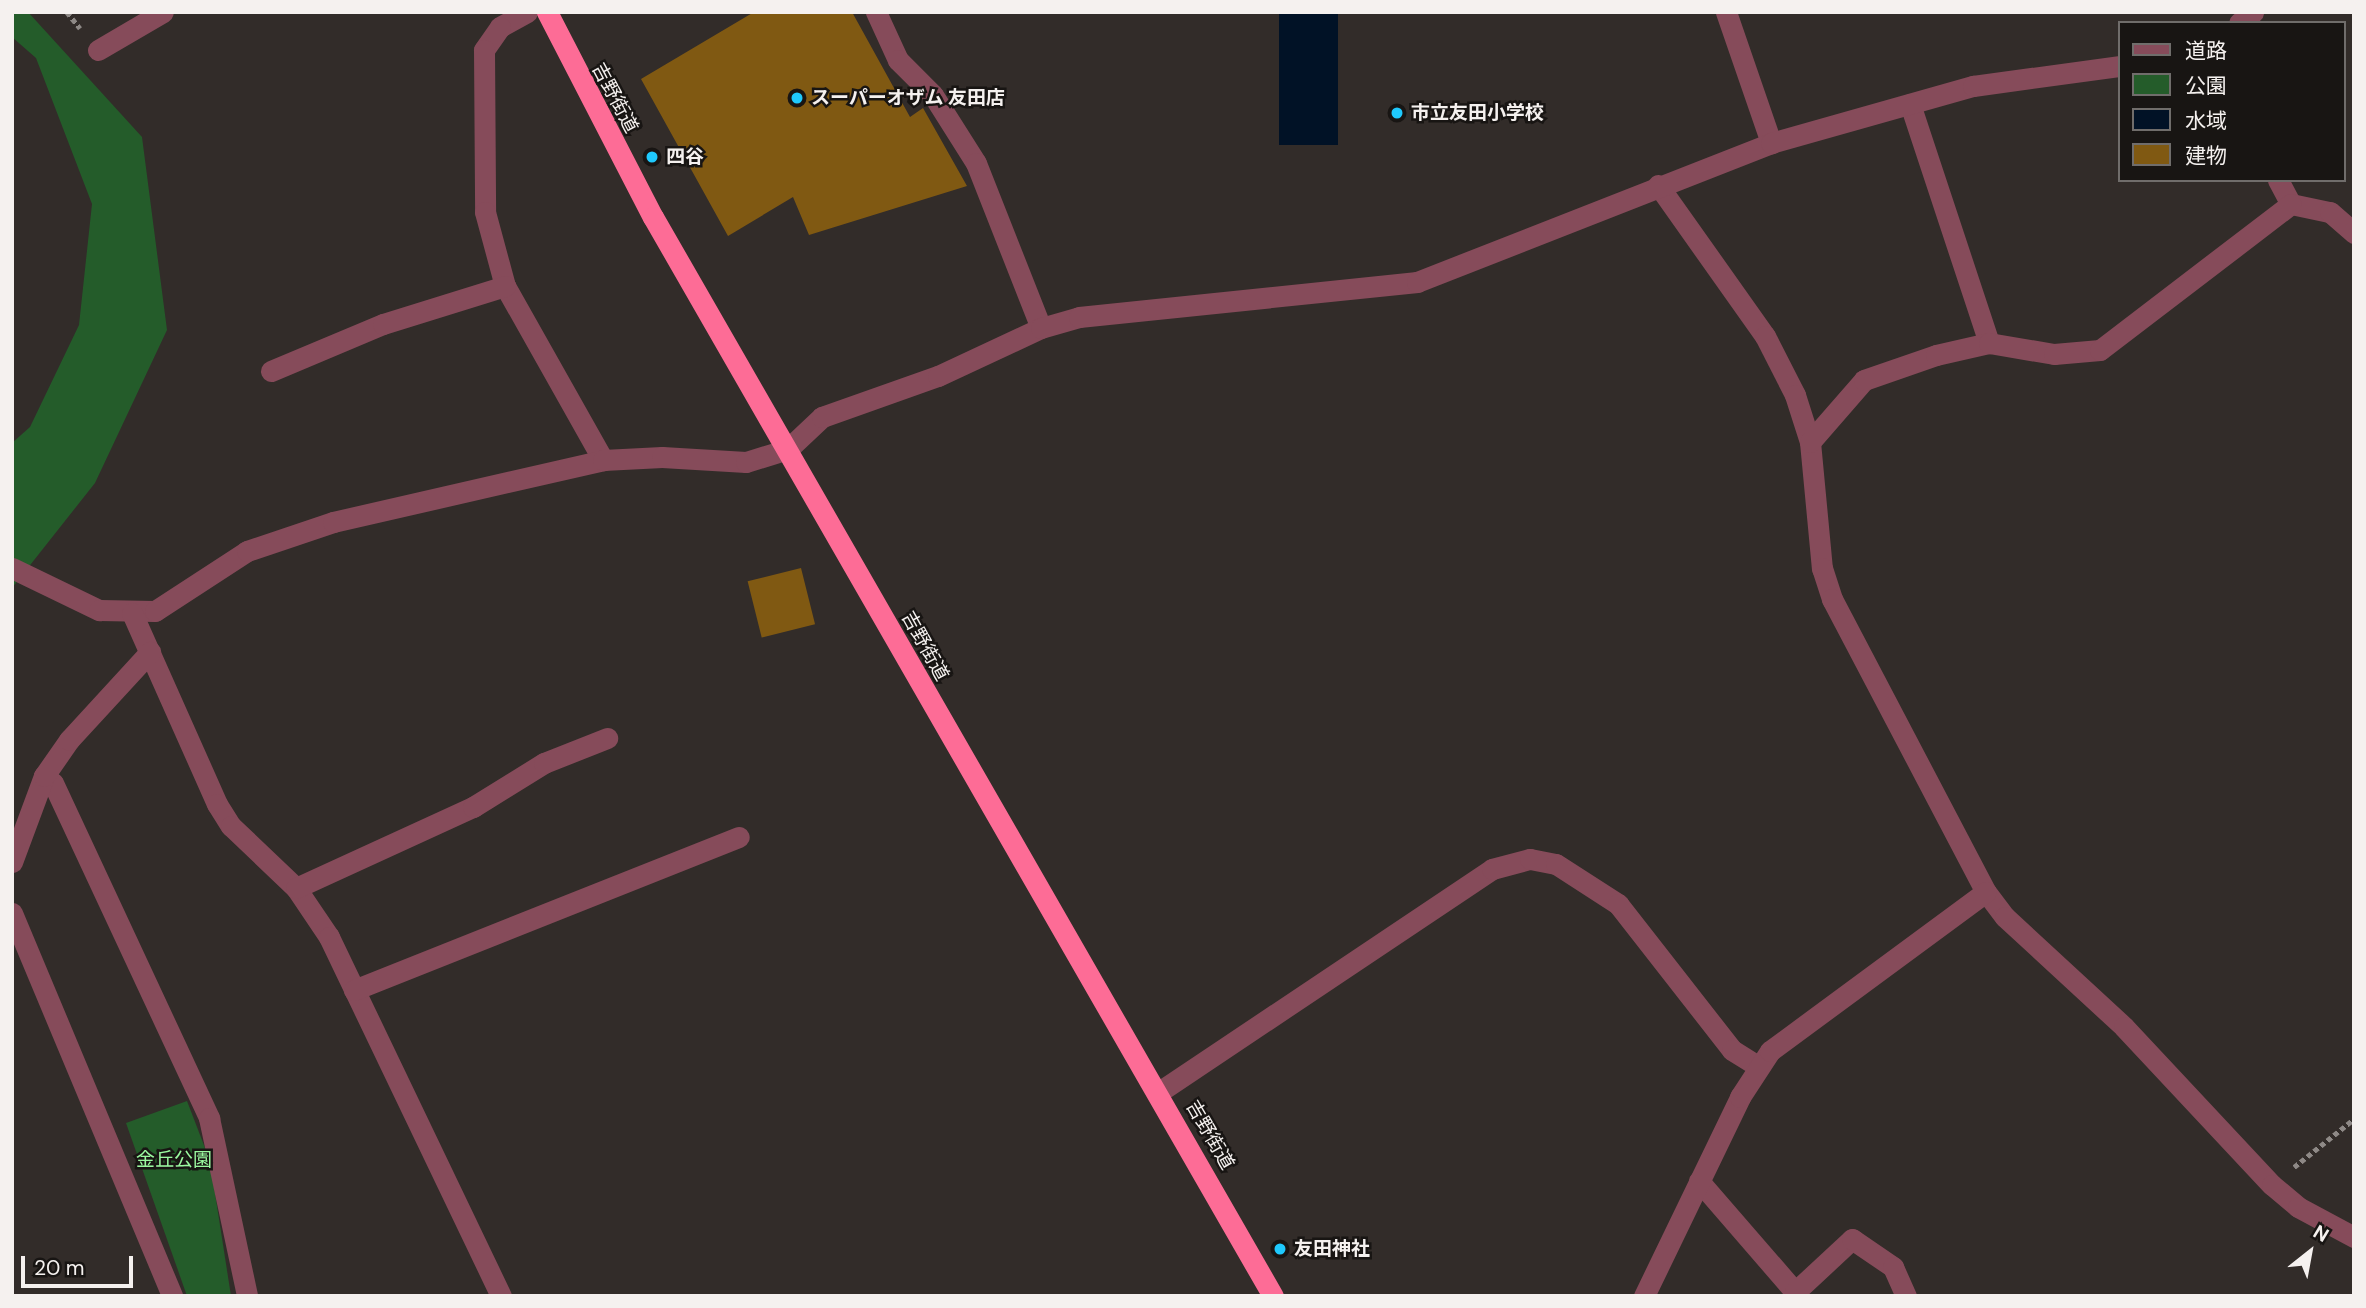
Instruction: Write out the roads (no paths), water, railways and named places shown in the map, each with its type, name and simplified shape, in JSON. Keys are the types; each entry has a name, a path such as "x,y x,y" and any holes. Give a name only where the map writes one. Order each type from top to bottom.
{"highway":[{"name":"吉野街道","path":"547,12 645,203 788,449 937,715 1159,1092 1273,1296"}],"street":[{"path":"98,50 163,12"},
{"path":"527,12 500,27 484,50 485,212 505,286 603,460"},
{"path":"876,12 898,60 933,95 976,163 1041,328"},
{"path":"1726,12 1770,143"},
{"path":"12,568 99,610 132,613 155,611 172,603 238,556 288,536 414,501 603,460 662,457 746,462 788,449 822,416 938,376 1041,328 1119,310 1417,282 1658,184 1770,143 1973,86 2118,65"},
{"path":"1909,104 1989,343"},
{"path":"2279,182 2291,204"},
{"path":"1658,184 1765,336 1795,395 1810,442 1822,568 1832,599 1986,892 2005,917 2124,1027 2272,1185 2298,1207 2354,1237"},
{"path":"1810,442 1864,380 1989,343 2054,354 2100,350 2291,204 2330,212 2354,233"},
{"path":"271,371 383,324 505,286"},
{"path":"132,613 217,804 231,826 296,888 329,937 500,1295"},
{"path":"12,862 44,776 69,740 150,652"},
{"path":"296,888 473,807 544,763 607,738"},
{"path":"44,776 53,783 209,1118 247,1296"},
{"path":"354,990 739,837"},
{"path":"1159,1092 1492,869 1530,859 1556,864 1618,904 1732,1050 1758,1066"},
{"path":"1644,1296 1758,1066 1810,1018 1986,892"},
{"path":"12,913 172,1296"},
{"path":"1699,1181 1795,1292 1852,1239 1893,1268 1906,1296"}],"water":[{"path":"1279,12 1338,12 1338,145 1279,145"}],"place":[{"name":"スーパーオザム 友田店","path":"797,98"},
{"name":"市立友田小学校","path":"1397,113"},
{"name":"四谷","path":"652,157"},
{"name":"友田神社","path":"1280,1249"}],"park label":[{"name":"金丘公園","path":"174,1160"}]}
